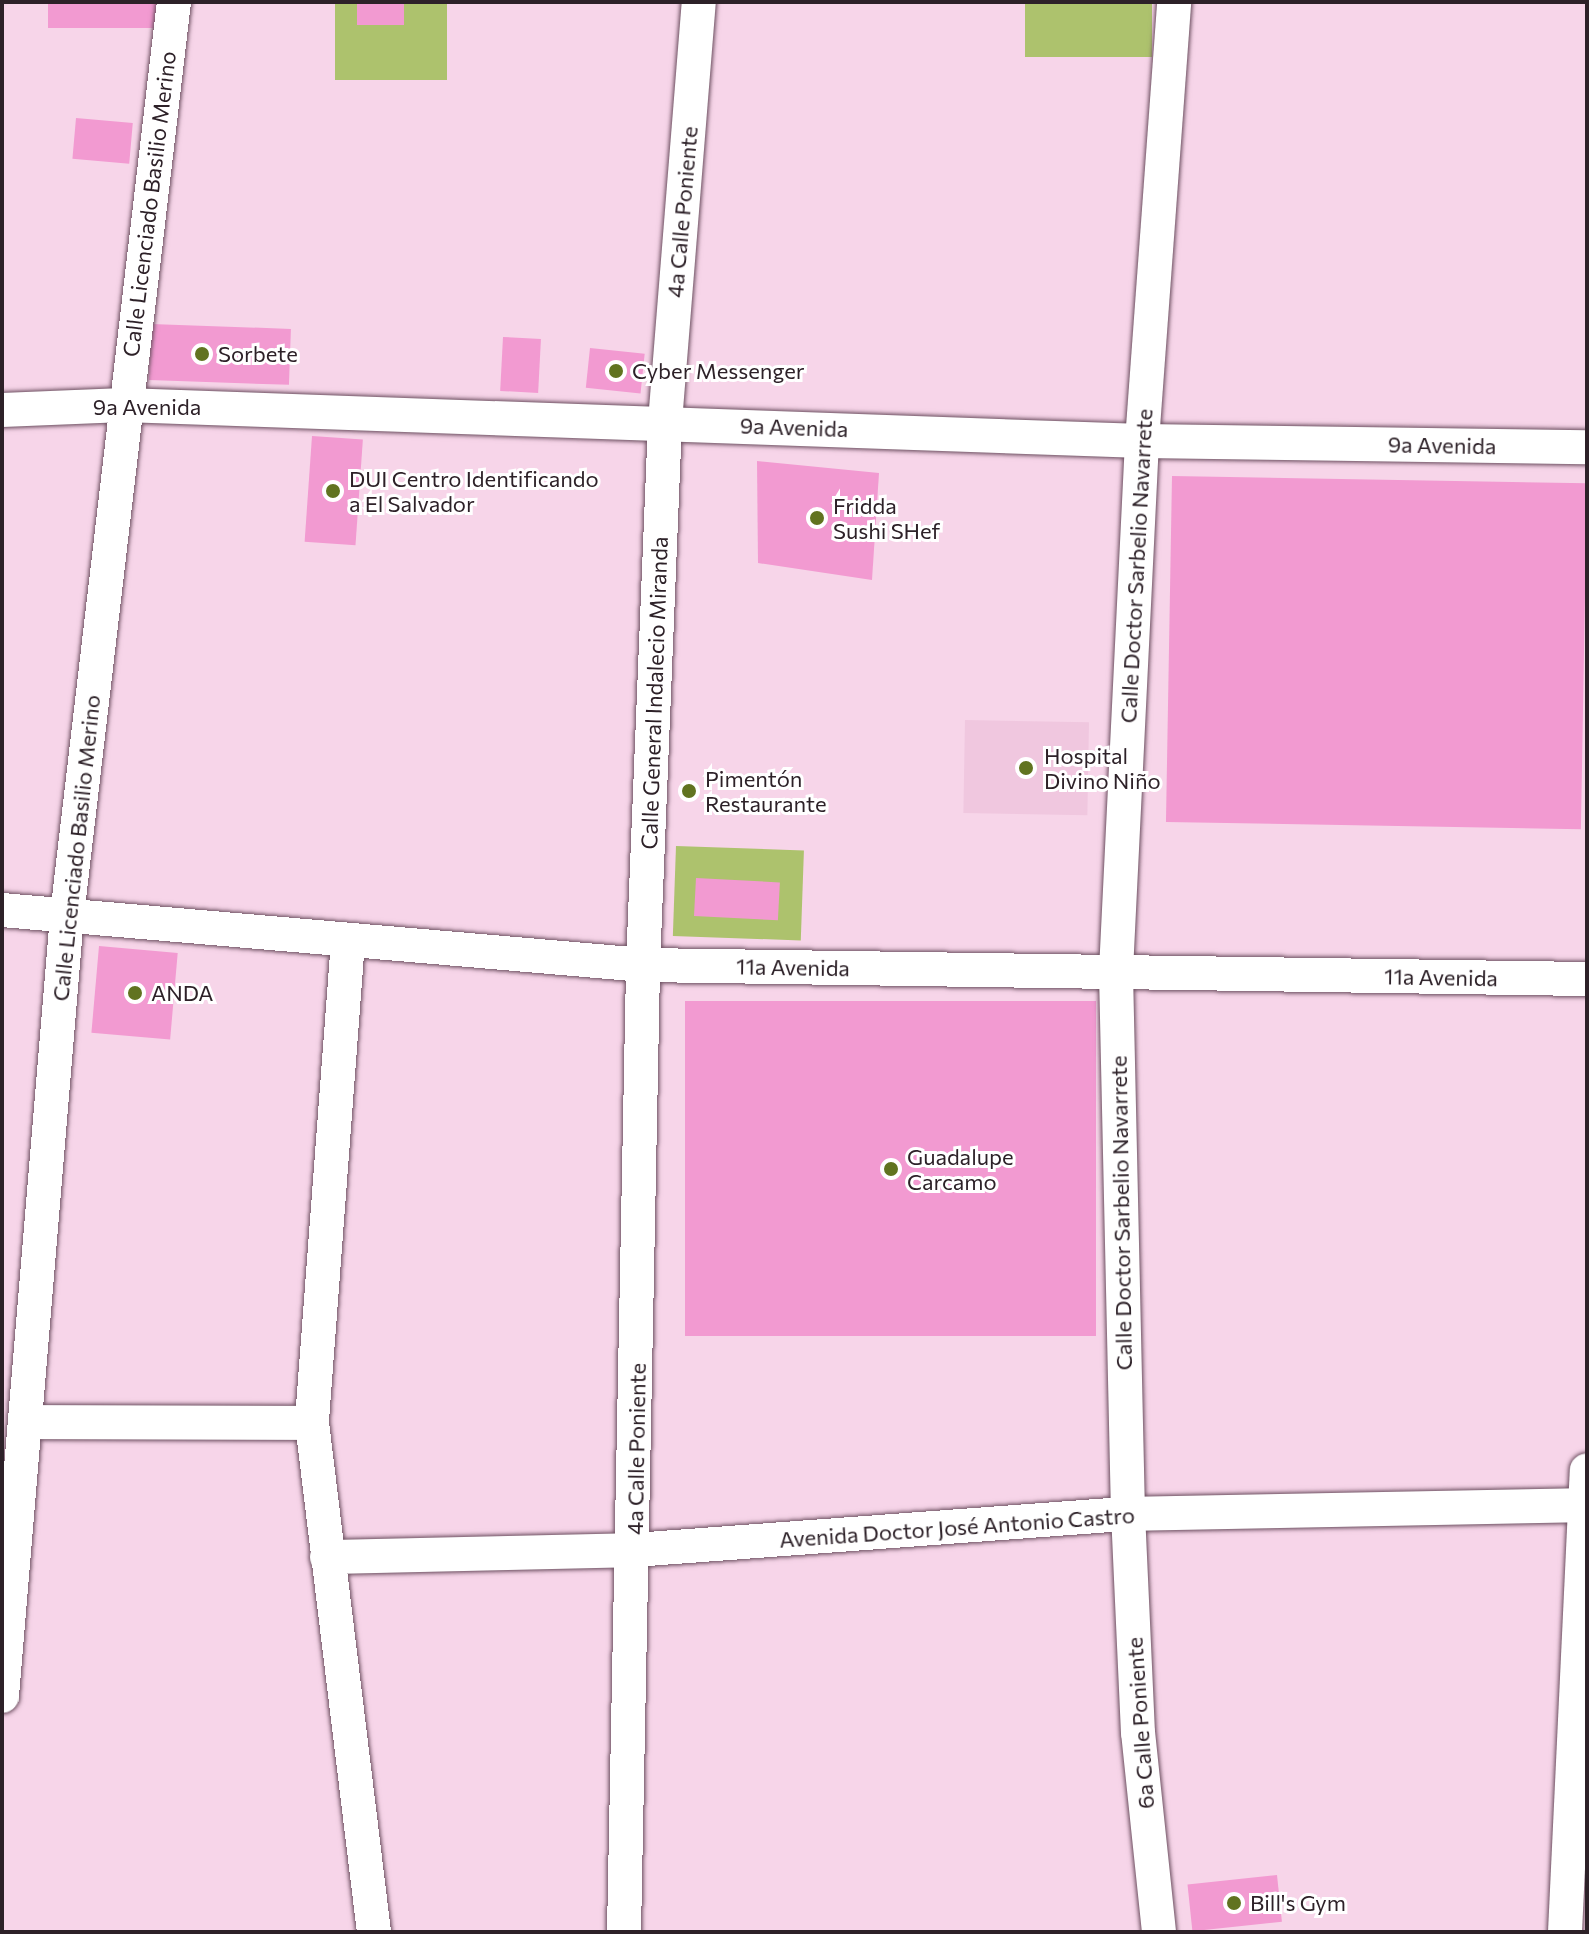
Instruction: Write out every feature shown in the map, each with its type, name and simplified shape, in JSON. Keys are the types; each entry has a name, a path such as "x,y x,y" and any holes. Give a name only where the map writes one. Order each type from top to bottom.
{"street":[{"name":"Calle Licenciado Basilio Merino","path":"2,1696 67,915 124,405 174,2"},
{"name":"4a Calle Poniente","path":"665,422 699,2"},
{"name":"Calle Doctor Sarbelio Navarrete","path":"1128,1514 1116,971 1142,441 1174,2"},
{"name":"9a Avenida","path":"2,410 124,405 1142,441 1587,447"},
{"name":"Calle General Indalecio Miranda","path":"643,965 665,422"},
{"name":"11a Avenida","path":"2,910 643,965 1587,979"},
{"path":"348,941 312,1423 374,1932"},
{"name":"4a Calle Poniente","path":"624,1932 634,1550 643,965"},
{"path":"25,1422 312,1423"},
{"path":"1565,1932 1577,1896 1587,1471"},
{"name":"Avenida Doctor José Antonio Castro","path":"327,1557 634,1550 1128,1514 1586,1505"},
{"name":"6a Calle Poniente","path":"1128,1514 1138,1733 1159,1932"}],"shaded area":[{"name":"Hospital Divino Niño","path":"965,720 1089,722 1087,815 963,813"}],"green space":[{"path":"335,2 447,2 447,80 335,80"},
{"path":"1025,2 1152,2 1152,57 1025,57"},
{"path":"676,846 804,850 801,940 673,936"}],"building":[{"path":"48,2 157,2 157,28 48,28"},
{"path":"357,2 404,2 404,25 357,25"},
{"path":"76,118 133,123 129,164 72,159"},
{"name":"Sorbete","path":"151,324 291,329 289,385 149,380"},
{"path":"503,337 541,339 538,393 500,391"},
{"name":"Cyber Messenger","path":"590,348 645,354 641,394 586,388"},
{"name":"DUI Centro Identificando a El Salvador","path":"312,436 363,440 355,545 305,542"},
{"name":"Fridda Sushi SHef","path":"757,461 879,473 872,580 758,563"},
{"path":"1172,476 1587,483 1581,829 1166,822"},
{"path":"696,878 780,882 778,920 694,916"},
{"name":"ANDA","path":"99,946 178,953 170,1040 91,1033"},
{"name":"Guadalupe Carcamo","path":"685,1001 1096,1001 1096,1336 685,1336"},
{"name":"Bill's Gym","path":"1277,1875 1282,1922 1192,1931 1187,1884"}],"place":[{"name":"Sorbete","path":"202,354"},
{"name":"Cyber Messenger","path":"616,371"},
{"name":"DUI Centro Identificando a El Salvador","path":"333,491"},
{"name":"Fridda Sushi SHef","path":"817,518"},
{"name":"Hospital Divino Niño","path":"1026,768"},
{"name":"Pimentón Restaurante","path":"689,791"},
{"name":"ANDA","path":"135,993"},
{"name":"Guadalupe Carcamo","path":"891,1169"},
{"name":"Bill's Gym","path":"1234,1903"}]}
